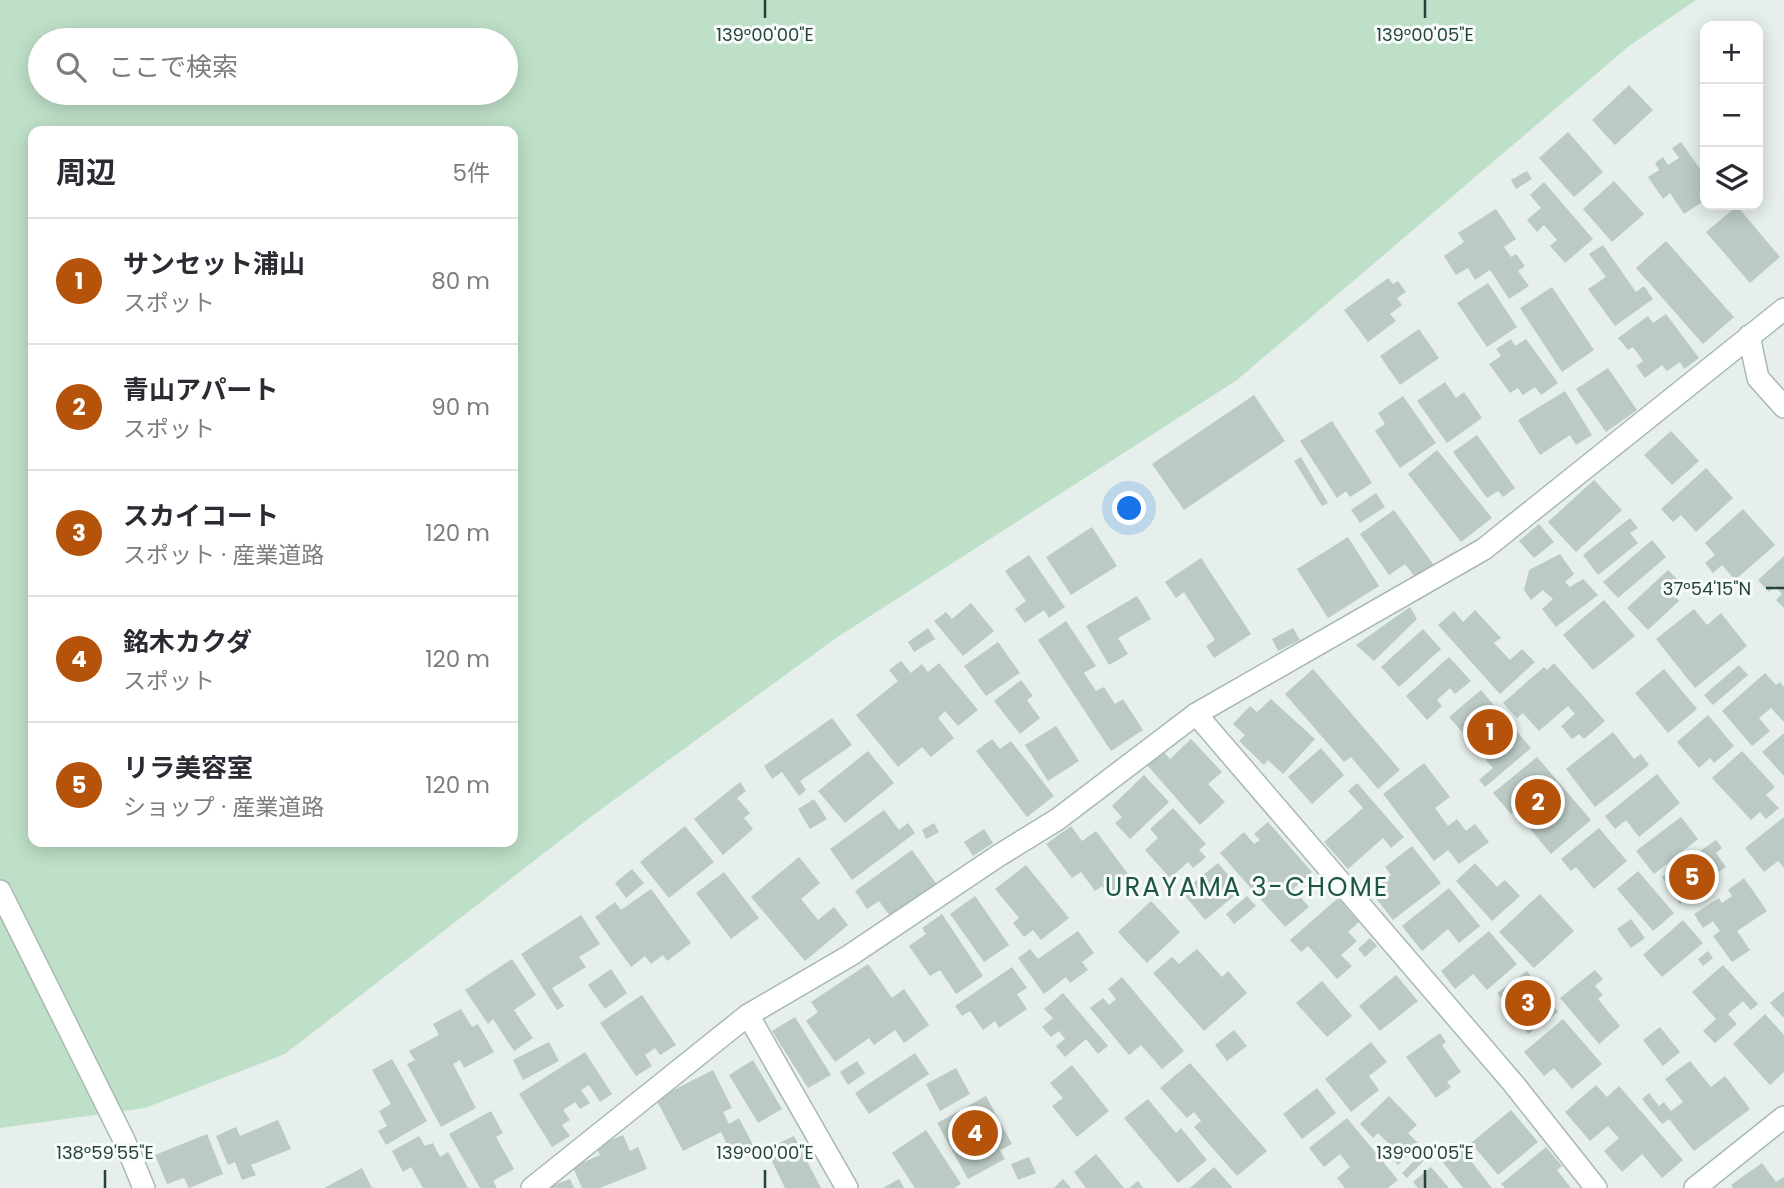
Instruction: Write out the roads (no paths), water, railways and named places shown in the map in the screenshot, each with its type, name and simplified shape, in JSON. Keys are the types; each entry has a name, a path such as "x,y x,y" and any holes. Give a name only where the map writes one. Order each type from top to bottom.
{"street":[{"path":"532,1188 748,1015 849,956 1058,818 1196,714 1483,549 1784,309"},
{"path":"1749,337 1758,378 1784,407"},
{"path":"1196,714 1513,1083 1596,1188"},
{"path":"0,891 124,1140 144,1188"},
{"path":"748,1015 847,1188"},
{"path":"1695,1188 1784,1117"}],"place":[{"name":"サンセット浦山","path":"1490,732"},
{"name":"青山アパート","path":"1538,802"},
{"name":"リラ美容室","path":"1692,877"},
{"name":"スカイコート","path":"1528,1003"},
{"name":"銘木カクダ","path":"975,1133"}],"district":[{"name":"URAYAMA 3-CHOME","path":"1247,887"}]}
